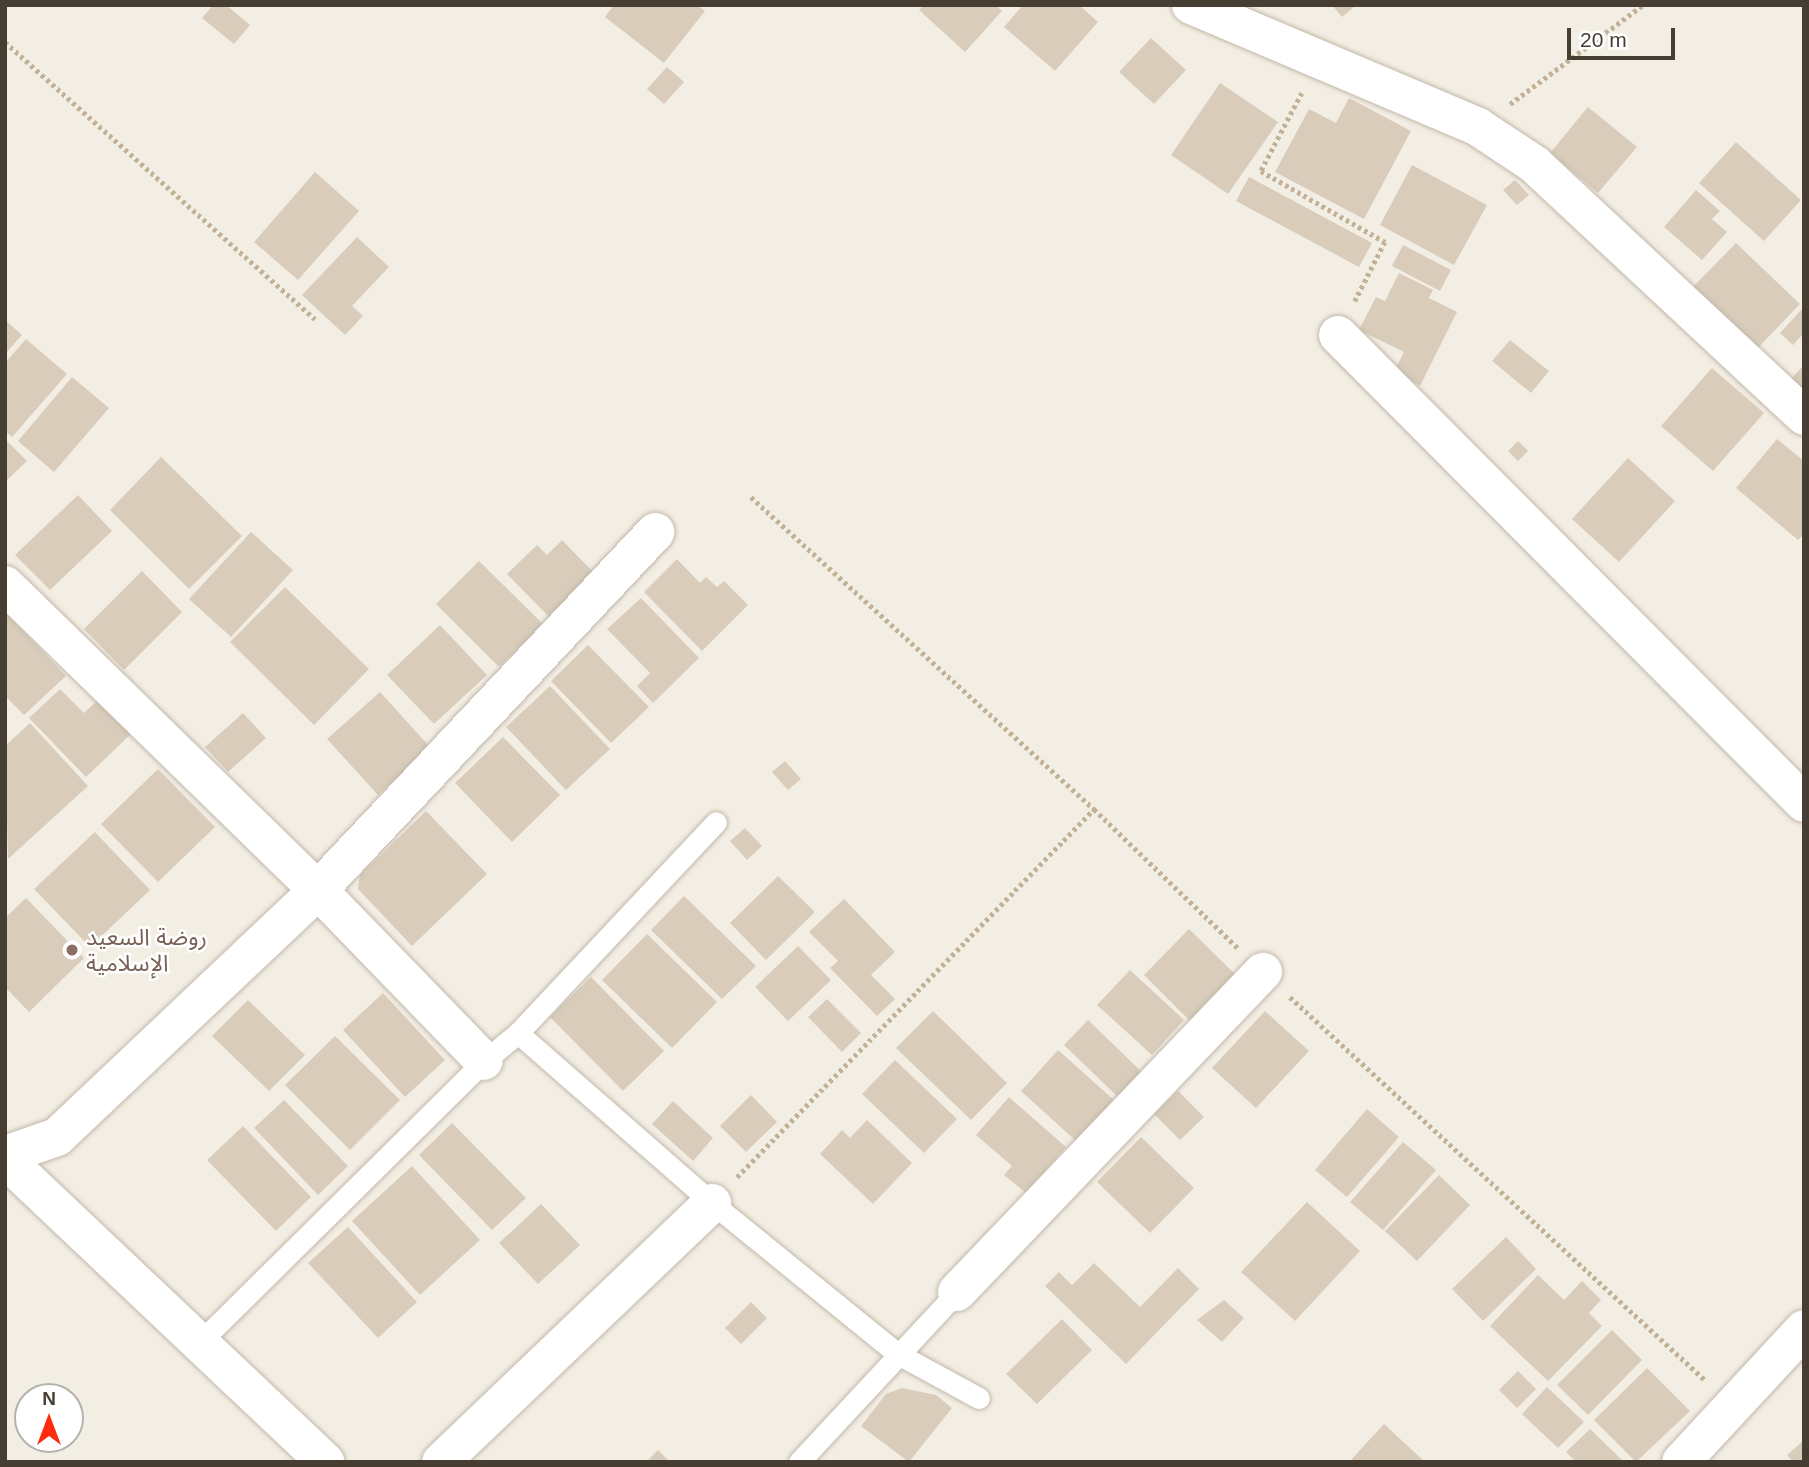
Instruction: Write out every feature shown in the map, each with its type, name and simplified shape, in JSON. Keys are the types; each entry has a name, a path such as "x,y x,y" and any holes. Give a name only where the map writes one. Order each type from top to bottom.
{"street":[{"path":"1191,5 1478,127 1534,164 1591,212 1804,416"},
{"path":"1338,335 1804,803"},
{"path":"325,1462 5,1157 57,1137 318,890 656,532"},
{"path":"5,585 318,890 484,1061"},
{"path":"957,1292 1263,972"},
{"path":"441,1462 712,1203"},
{"path":"1681,1462 1804,1329"}],"lane":[{"path":"199,1343 484,1061 518,1033 716,822"},
{"path":"518,1033 712,1203 898,1354 979,1398"},
{"path":"799,1462 957,1292"}],"path":[{"path":"1478,127 1643,5"},
{"path":"5,42 315,319"},
{"path":"1320,60 1261,171 1385,242 1338,335"},
{"path":"712,1203 1094,809"}],"building":[{"path":"213,5 226,5 250,25 234,44 202,18"},
{"path":"614,5 697,5 705,11 664,63 605,17"},
{"path":"924,5 996,5 1002,11 965,52 919,10"},
{"path":"1023,5 1079,5 1098,22 1055,71 1004,27"},
{"path":"1332,5 1356,5 1342,17"},
{"path":"1151,38 1186,70 1154,104 1119,72"},
{"path":"667,67 684,82 664,104 647,89"},
{"path":"1220,83 1278,122 1228,194 1171,155"},
{"path":"1349,98 1411,131 1364,219 1275,172 1309,109 1336,123"},
{"path":"1588,107 1637,147 1598,193 1550,153"},
{"path":"1736,142 1801,200 1764,241 1699,183"},
{"path":"1412,165 1487,205 1454,265 1380,225"},
{"path":"315,172 359,211 298,280 254,242"},
{"path":"1249,177 1372,243 1359,267 1236,201"},
{"path":"1515,180 1529,195 1517,205 1503,190"},
{"path":"1696,190 1720,211 1712,219 1727,232 1702,260 1664,227"},
{"path":"357,237 389,267 352,306 363,316 345,335 302,295"},
{"path":"1736,243 1800,304 1753,353 1689,291"},
{"path":"1403,245 1451,270 1440,291 1392,266"},
{"path":"1399,273 1433,290 1429,298 1457,312 1420,386 1394,372 1404,352 1359,330 1376,297 1385,301"},
{"path":"1804,307 1804,333 1793,345 1780,333"},
{"path":"5,320 22,335 5,354"},
{"path":"26,339 67,374 12,437 5,431 5,363"},
{"path":"1510,340 1549,371 1531,393 1492,361"},
{"path":"1804,365 1804,395 1789,381"},
{"path":"1712,368 1764,413 1713,471 1661,426"},
{"path":"72,377 109,408 54,472 18,441"},
{"path":"5,439 27,461 5,482"},
{"path":"1777,439 1804,461 1804,534 1798,540 1736,488"},
{"path":"1518,441 1528,451 1518,461 1508,451"},
{"path":"161,457 242,536 189,589 110,510"},
{"path":"1628,458 1675,501 1619,562 1572,519"},
{"path":"78,495 112,531 50,590 15,555"},
{"path":"251,532 293,570 231,637 189,599"},
{"path":"562,540 596,575 551,619 507,574 537,545 547,555"},
{"path":"677,559 700,583 706,577 717,587 724,581 748,605 702,651 644,592"},
{"path":"479,561 543,624 499,667 436,604"},
{"path":"142,571 182,612 124,670 84,629"},
{"path":"285,587 369,669 314,725 230,642"},
{"path":"641,598 699,658 653,703 637,686 650,673 607,629"},
{"path":"5,612 66,676 24,715 5,696"},
{"path":"440,625 487,675 434,724 387,675"},
{"path":"588,645 649,707 611,743 551,681"},
{"path":"550,686 610,749 566,790 506,727"},
{"path":"60,689 84,713 100,698 133,732 86,777 29,718"},
{"path":"380,692 430,747 378,795 327,739"},
{"path":"243,713 266,738 228,772 205,747"},
{"path":"30,723 88,786 8,859 5,746"},
{"path":"503,737 560,795 512,842 455,783"},
{"path":"785,761 801,779 788,790 772,772"},
{"path":"158,769 215,827 158,882 101,824"},
{"path":"426,811 487,874 412,946 358,889 360,875"},
{"path":"745,828 762,846 747,860 730,841"},
{"path":"95,832 150,890 90,947 34,889"},
{"path":"778,876 815,912 766,960 730,923"},
{"path":"684,896 756,966 722,999 651,930"},
{"path":"26,898 84,958 29,1012 5,987 5,918"},
{"path":"844,899 895,952 871,975 895,999 877,1016 830,968 838,961 809,932"},
{"path":"1189,929 1240,979 1194,1025 1144,975"},
{"path":"647,934 717,1002 672,1048 602,980"},
{"path":"798,946 831,980 788,1021 755,987"},
{"path":"1130,970 1184,1020 1152,1055 1097,1005"},
{"path":"591,977 664,1051 623,1091 550,1017"},
{"path":"383,993 445,1060 405,1097 343,1030"},
{"path":"827,999 861,1033 842,1052 808,1017"},
{"path":"248,1000 305,1055 269,1091 212,1036"},
{"path":"933,1011 1007,1083 971,1120 896,1048"},
{"path":"1265,1011 1309,1051 1256,1108 1212,1068"},
{"path":"1088,1020 1143,1073 1119,1098 1064,1045"},
{"path":"335,1036 400,1100 350,1150 285,1085"},
{"path":"1058,1050 1114,1100 1076,1141 1021,1091"},
{"path":"895,1060 957,1119 924,1153 862,1094"},
{"path":"1178,1091 1204,1117 1180,1140 1154,1114"},
{"path":"751,1095 777,1122 746,1152 720,1126"},
{"path":"1009,1097 1066,1147 1026,1193 1004,1175 1012,1166 976,1135"},
{"path":"284,1100 348,1166 318,1195 254,1128"},
{"path":"673,1101 713,1138 693,1161 652,1124"},
{"path":"1367,1109 1399,1137 1347,1197 1315,1170"},
{"path":"867,1120 912,1163 873,1204 820,1154 842,1130 850,1138"},
{"path":"452,1123 526,1198 492,1230 419,1155"},
{"path":"243,1126 311,1197 276,1231 207,1160"},
{"path":"1141,1137 1194,1188 1150,1233 1097,1182"},
{"path":"1403,1142 1436,1170 1383,1230 1350,1202"},
{"path":"412,1166 480,1240 420,1295 352,1221"},
{"path":"1439,1175 1470,1205 1417,1261 1385,1231"},
{"path":"1307,1202 1360,1251 1295,1321 1241,1272"},
{"path":"541,1204 580,1245 538,1284 499,1243"},
{"path":"348,1227 417,1302 378,1338 308,1263"},
{"path":"1506,1237 1536,1269 1483,1321 1452,1289"},
{"path":"1094,1263 1140,1307 1178,1268 1199,1289 1126,1364 1045,1286 1059,1272 1072,1285"},
{"path":"1538,1275 1564,1300 1582,1281 1601,1300 1589,1313 1602,1326 1548,1381 1490,1326"},
{"path":"1224,1300 1244,1318 1222,1342 1197,1320"},
{"path":"751,1302 767,1318 741,1344 725,1328"},
{"path":"1062,1319 1092,1350 1037,1404 1006,1374"},
{"path":"1612,1330 1642,1360 1588,1415 1557,1385"},
{"path":"1647,1368 1690,1411 1636,1462 1594,1420"},
{"path":"1518,1371 1536,1389 1517,1408 1499,1390"},
{"path":"1547,1387 1584,1422 1558,1448 1522,1414"},
{"path":"902,1388 936,1395 952,1408 909,1462 861,1426 886,1394"},
{"path":"1384,1424 1425,1462 1349,1462"},
{"path":"1590,1429 1624,1462 1576,1462 1566,1452"},
{"path":"1804,1440 1804,1462 1793,1462 1787,1455"},
{"path":"658,1450 670,1462 646,1462"}],"place":[{"name":"روضة السعيد الإسلامية","path":"72,950"}]}
